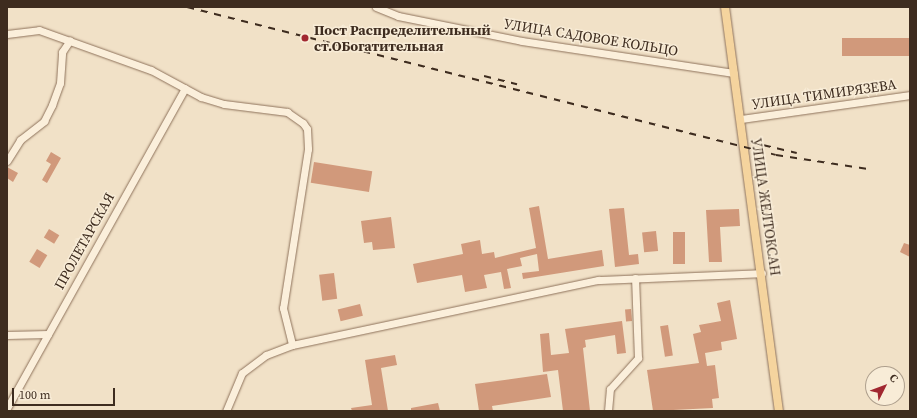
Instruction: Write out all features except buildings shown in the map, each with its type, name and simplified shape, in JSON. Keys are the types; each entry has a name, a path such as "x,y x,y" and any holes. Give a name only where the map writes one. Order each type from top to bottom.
{"main road":[{"name":"УЛИЦА ЖЕЛТОКСАН","path":"725,7 780,411"}],"street":[{"name":"УЛИЦА САДОВОЕ КОЛЬЦО","path":"376,7 398,16 522,41 734,72"},
{"path":"7,34 38,30 70,40 151,70 185,88 224,104 287,112 307,129 308,149 283,308 292,345"},
{"path":"7,161 20,140 44,121 60,83 62,52 70,40"},
{"name":"ПРОЛЕТАРСКАЯ","path":"7,408 185,88"},
{"name":"УЛИЦА ТИМИРЯЗЕВА","path":"741,119 910,95"},
{"path":"226,411 242,373 266,355 292,345 598,280 762,273"},
{"path":"608,411 610,389 638,358 635,278"},
{"path":"7,335 48,334"}],"railway":[{"path":"187,7 776,155 868,169"},
{"path":"484,76 517,84"},
{"path":"750,142 797,153"}],"place":[{"name":"Пост Распределительный ст.ОБогатительная","path":"305,38"}]}
